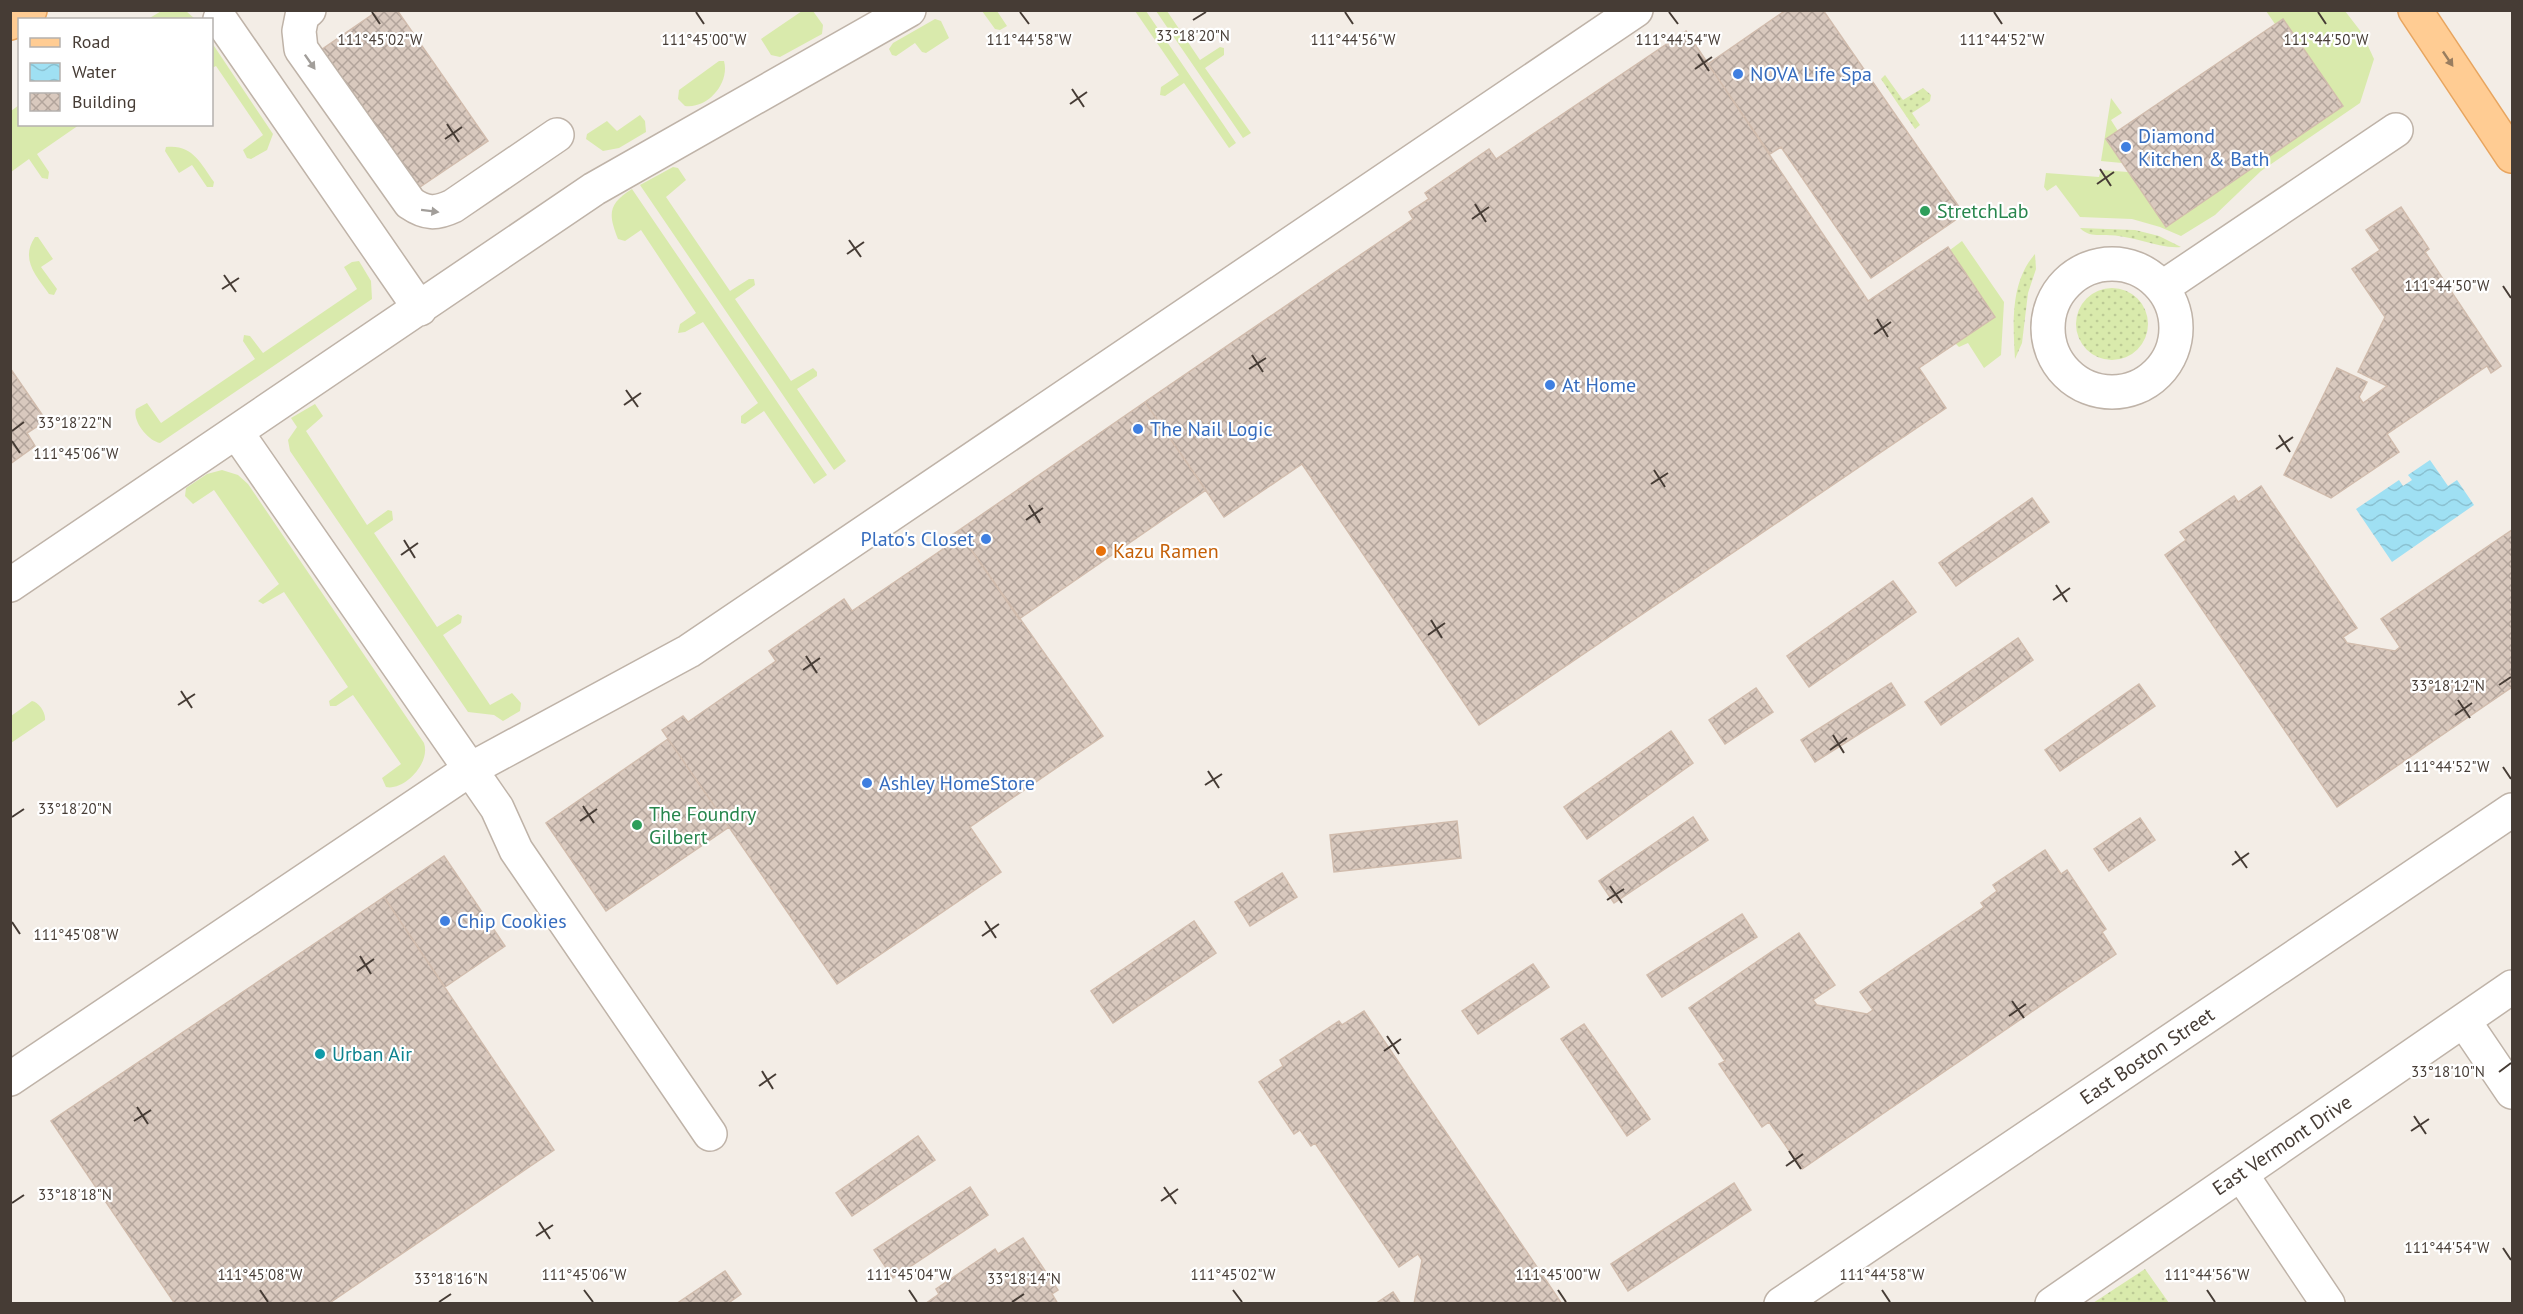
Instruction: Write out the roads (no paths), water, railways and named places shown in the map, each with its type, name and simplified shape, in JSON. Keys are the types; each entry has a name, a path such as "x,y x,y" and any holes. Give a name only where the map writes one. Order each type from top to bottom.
{"main road":[{"path":"2415,10 2512,156"}],"street":[{"path":"309,10 302,16 299,31 301,49 410,204 423,212 438,213 453,206 556,135"},
{"path":"10,585 594,189 909,10"},
{"path":"10,1079 469,770 689,651 1636,10"},
{"path":"220,19 420,309"},
{"path":"2163,287 2396,130"},
{"path":"237,433 497,808 516,850 710,1134"},
{"name":"East Boston Street","path":"1781,1304 2512,810"},
{"name":"East Vermont Drive","path":"2052,1304 2512,987"},
{"path":"2464,1021 2512,1092"},
{"path":"2241,1174 2328,1304"}],"water":[{"path":"2430,460 2448,486 2457,480 2474,505 2392,562 2356,509 2399,480 2403,486 2412,480 2408,475"}],"place":[{"name":"NOVA Life Spa","path":"1738,74"},
{"name":"Diamond Kitchen & Bath","path":"2126,147"},
{"name":"StretchLab","path":"1925,211"},
{"name":"At Home","path":"1550,385"},
{"name":"The Nail Logic","path":"1138,429"},
{"name":"Plato's Closet","path":"986,539"},
{"name":"Kazu Ramen","path":"1101,551"},
{"name":"Ashley HomeStore","path":"867,783"},
{"name":"The Foundry Gilbert","path":"637,825"},
{"name":"Chip Cookies","path":"445,921"},
{"name":"Urban Air","path":"320,1054"}]}
